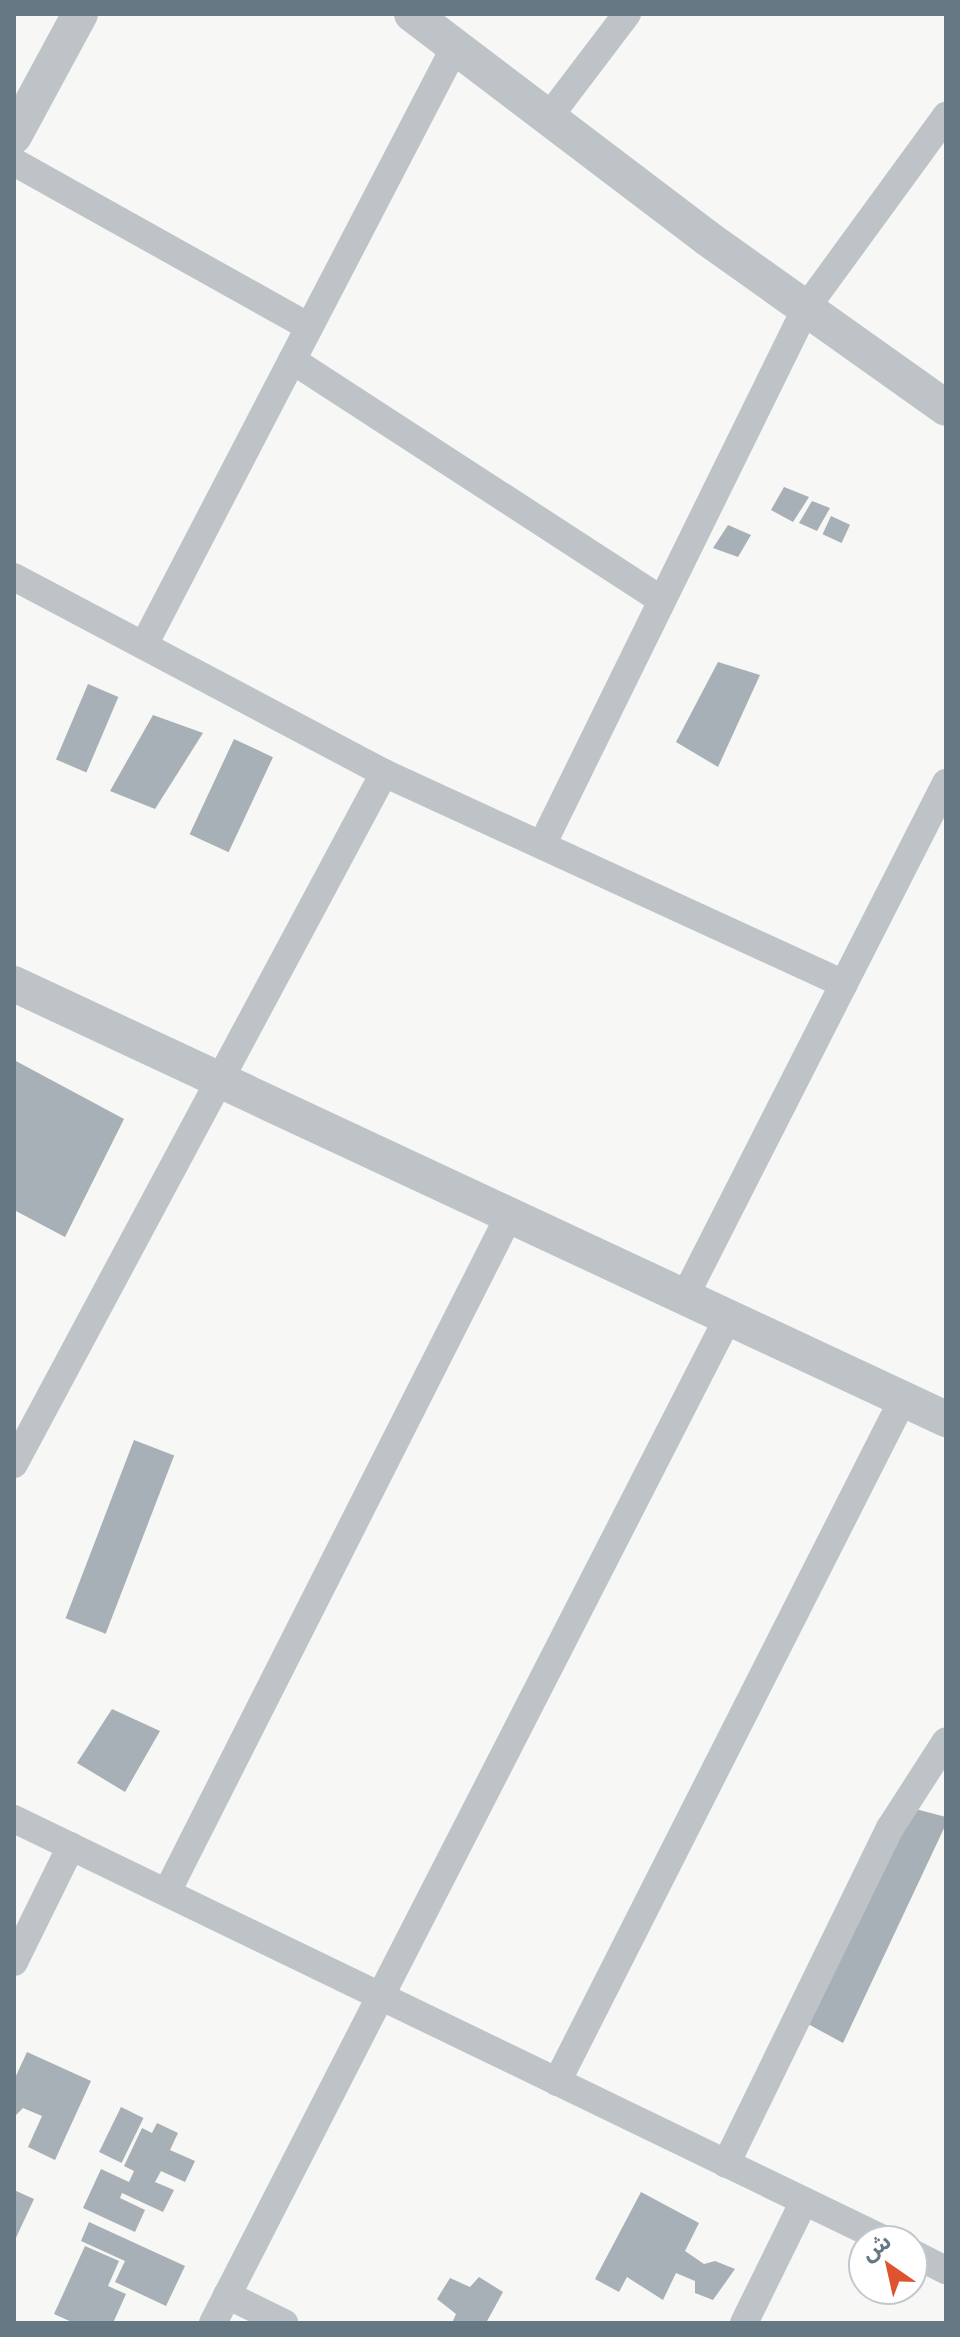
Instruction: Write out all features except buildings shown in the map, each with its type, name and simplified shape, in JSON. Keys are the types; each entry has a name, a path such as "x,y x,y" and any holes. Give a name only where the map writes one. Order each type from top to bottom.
{"street":[{"path":"14,136 80,14"},
{"path":"412,14 548,118 946,408"},
{"path":"548,118 627,14"},
{"path":"145,643 455,47"},
{"path":"542,845 806,308 946,116"},
{"path":"14,162 309,327"},
{"path":"292,360 662,600"},
{"path":"14,577 145,643 384,773 844,984"},
{"path":"17,1450 384,773"},
{"path":"684,1298 946,783"},
{"path":"14,984 946,1419"},
{"path":"167,1892 509,1216"},
{"path":"213,2323 378,1995 728,1318"},
{"path":"557,2082 903,1399"},
{"path":"726,2164 890,1828 946,1741"},
{"path":"14,1819 854,2225"},
{"path":"14,1962 71,1846"},
{"path":"744,2323 804,2201"},
{"path":"928,2261 946,2270"},
{"path":"227,2295 284,2323"}]}
